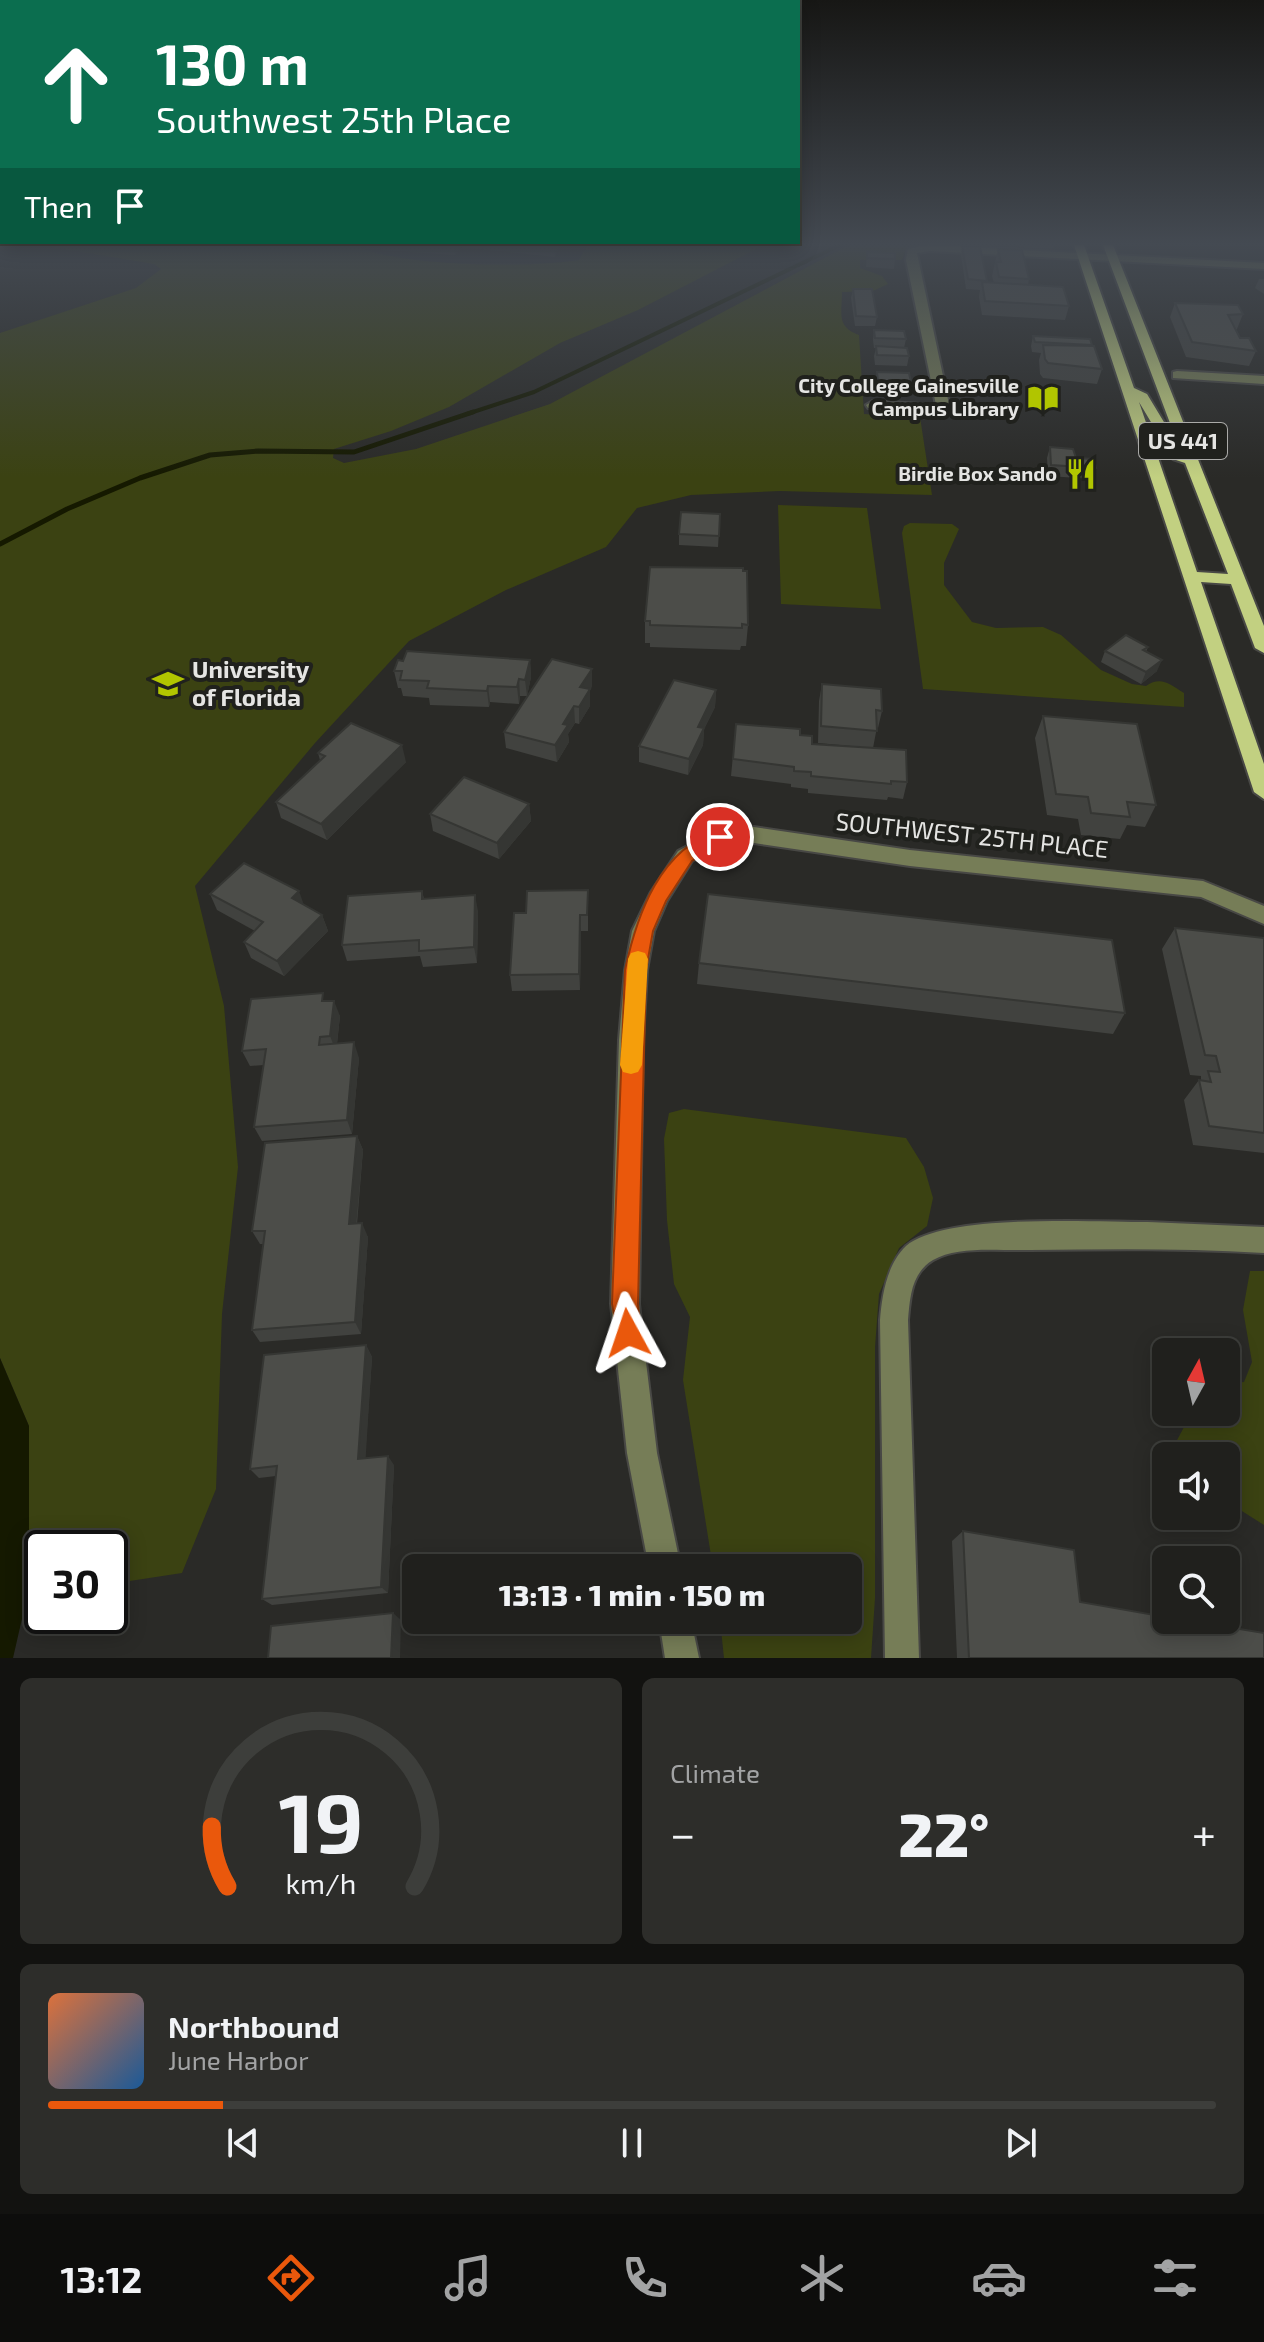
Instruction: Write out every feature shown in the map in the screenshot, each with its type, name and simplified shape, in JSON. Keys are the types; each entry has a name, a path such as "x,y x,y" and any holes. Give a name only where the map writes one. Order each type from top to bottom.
{"main road":[{"name":"US 441","path":"1116,322 1140,373 1192,463 1264,648"},
{"name":"US 441","path":"1128,322 1140,373 1128,390 1264,792"},
{"path":"1128,390 1142,397 1178,456 1192,463"},
{"path":"1191,576 1237,580"}],"street":[{"path":"873,405 943,409 924,322"},
{"path":"1177,375 1264,380"},
{"name":"SOUTHWEST 25TH PLACE","path":"662,1554 642,1453 625,1288 636,970 643,931 658,898 685,856 720,837 754,835 910,858 1203,889 1264,915"},
{"path":"902,1658 894,1320 897,1288 908,1265 924,1250 983,1238 1116,1235 1264,1240"},
{"path":"678,1634 682,1658"}],"green space":[{"name":"University of Florida","path":"32,322 609,322 560,343 449,407 391,431 334,449 333,458 344,463 416,449 550,404 703,322 844,322 859,335 864,414 920,417 932,495 780,491 691,495 637,508 606,547 506,590 409,641 315,743 195,886 224,1006 238,1167 222,1314 216,1489 182,1573 128,1581 128,1530 29,1530 29,1426 0,1358 0,333"},
{"path":"778,505 867,508 881,609 781,604"},
{"path":"910,523 952,524 959,529 944,563 944,585 972,622 996,628 1043,627 1061,635 1101,670 1132,684 1146,686 1161,681 1174,687 1184,693 1184,707 923,689 902,533 904,526"},
{"path":"684,1109 906,1138 924,1167 933,1198 927,1226 899,1248 879,1294 875,1347 875,1598 871,1658 724,1658 721,1634 862,1634 862,1554 711,1554 683,1380 690,1317 674,1284 667,1220 664,1139 669,1113"},
{"path":"1250,1271 1264,1271 1264,1525 1240,1510 1240,1442 1176,1442 1185,1426 1240,1426 1240,1382 1244,1382 1252,1362 1243,1310"}],"shaded area":[{"path":"0,1358 29,1426 29,1530 24,1530 24,1610 13,1658 0,1658"}],"building":[{"path":"1183,322 1232,322 1240,338 1249,338 1256,351 1192,342"},
{"path":"874,330 904,331 906,339 875,338"},
{"path":"1033,336 1090,339 1092,345 1035,342"},
{"path":"1043,345 1094,346 1102,369 1048,363"},
{"path":"876,346 907,348 909,356 877,355"},
{"path":"877,372 909,373 911,382 878,381"},
{"path":"1050,447 1073,449 1076,458 1094,459 1096,468 1051,465"},
{"path":"681,512 720,514 719,536 679,534"},
{"path":"650,567 743,568 747,571 748,625 742,624 742,628 650,625 650,621 645,621"},
{"path":"1126,635 1148,647 1143,650 1162,660 1146,672 1105,651"},
{"path":"407,651 530,660 525,680 519,679 517,687 488,686 487,691 427,688 429,681 400,680 402,671 394,671 398,660 403,661"},
{"path":"552,659 592,669 580,687 590,689 579,707 574,706 563,724 568,725 555,745 504,732"},
{"path":"674,680 716,690 698,727 704,728 689,759 639,746"},
{"path":"822,684 881,689 882,711 876,710 877,731 821,726"},
{"path":"1043,716 1137,724 1156,805 1127,802 1130,817 1091,813 1088,797 1056,794"},
{"path":"351,723 402,745 321,824 276,802 325,756 318,753"},
{"path":"736,724 800,729 800,735 812,736 812,744 906,750 907,782 891,781 891,784 811,776 811,772 794,771 794,767 733,759"},
{"path":"464,777 529,804 497,843 430,814"},
{"path":"244,863 299,891 292,898 322,915 277,961 244,942 263,922 210,894"},
{"path":"588,890 587,915 580,915 579,974 510,975 514,913 526,913 527,891"},
{"path":"422,891 422,899 475,895 474,947 419,951 419,940 342,945 348,896"},
{"path":"708,894 1112,940 1125,1013 699,963"},
{"path":"1175,928 1264,938 1264,1133 1209,1126 1199,1080 1211,1082 1208,1071 1220,1072 1216,1056 1205,1055"},
{"path":"323,993 322,1001 334,1001 330,1036 320,1037 319,1045 354,1042 347,1120 254,1127 266,1049 242,1051 251,999"},
{"path":"357,1136 349,1224 362,1223 355,1322 252,1330 265,1231 252,1231 265,1143"},
{"path":"366,1345 358,1459 388,1456 381,1587 262,1599 277,1466 250,1469 264,1355"},
{"path":"963,1531 1074,1550 1080,1602 1152,1615 1152,1634 1240,1634 1240,1629 1264,1633 1264,1658 969,1658"},
{"path":"393,1613 391,1658 268,1658 271,1626"}],"waterway":[{"path":"469,413 534,392 679,322"},
{"path":"469,413 473,412"},
{"path":"0,544 67,509 140,478 210,455 258,451 354,452 469,413"}],"slow traffic":[{"path":"631,1065 638,959"}],"place":[{"name":"City College Gainesville Campus Library","path":"1043,398"},
{"name":"Birdie Box Sando","path":"1081,474"},
{"name":"University of Florida","path":"168,684"}],"route":[{"path":"628,1333 625,1304 631,1040 636,970 643,931 658,898 685,856 720,837"}]}
